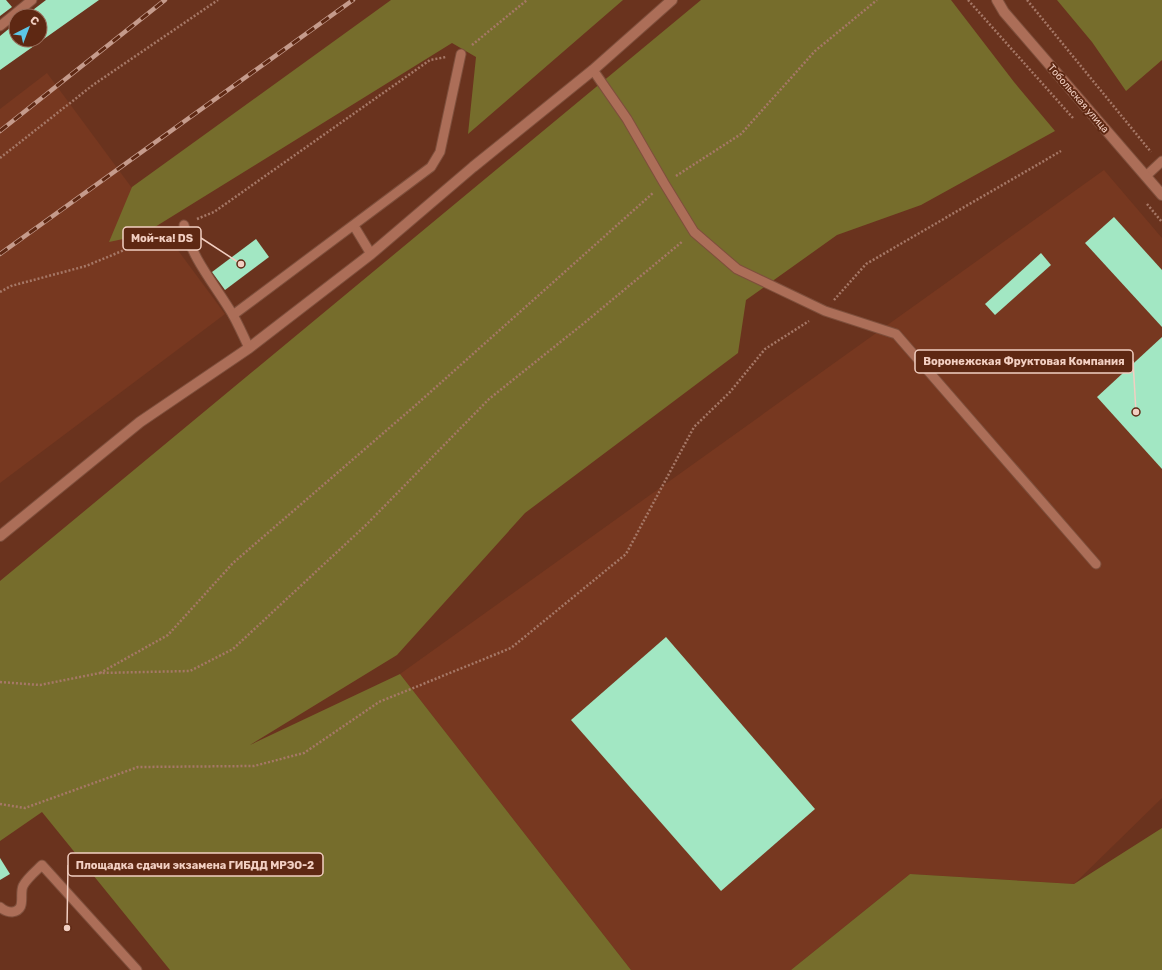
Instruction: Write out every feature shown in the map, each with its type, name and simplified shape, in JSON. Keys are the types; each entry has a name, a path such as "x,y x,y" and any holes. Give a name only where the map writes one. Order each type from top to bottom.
{"street":[{"path":"0,536 140,422 249,348 371,254 473,167 593,70 672,0"},
{"path":"990,0 1004,12"},
{"name":"Тобольская улица","path":"997,0 1004,12 1162,195"}],"lane":[{"path":"0,26 32,0"},
{"path":"233,315 431,167 440,152 461,54"},
{"path":"593,70 627,118 694,232 737,268 825,311 896,334 1096,564"},
{"path":"1146,176 1161,162"},
{"path":"184,225 186,233 199,260 233,315 249,348"},
{"path":"354,226 371,254"},
{"path":"0,907 8,912 18,909 22,904 22,889 24,884 42,865 137,970"}],"path":[{"path":"0,158 93,85 218,0"},
{"path":"0,292 11,286 86,266 214,212 430,60 461,54 527,0"},
{"path":"100,673 168,635 233,563 423,398 664,183 741,134 815,51 877,0"},
{"path":"968,0 1074,119"},
{"path":"1027,0 1161,162"},
{"path":"0,804 24,808 138,766 254,766 304,753 379,702 511,648 626,554 694,426 730,392 765,349 825,311 866,264 1061,151"},
{"path":"1146,204 1162,222"},
{"path":"0,682 40,685 100,673 190,671 233,649 366,525 489,399 583,324 694,232"}],"shaded area":[{"path":"391,0 623,0 468,134 476,57 452,43 142,235 109,242 132,187"},
{"path":"701,0 951,0 1014,82 1055,131 921,205 837,235 746,300 738,353 525,513 397,655 250,745 400,674 631,970 170,970 42,812 0,841 0,581"},
{"path":"1057,0 1162,0 1162,60 1126,91 1092,42"},
{"path":"47,73 225,314 0,483 0,109"},
{"path":"1104,170 1162,238 1162,798 1074,884 910,874 791,970 631,970 400,674"},
{"path":"1162,828 1162,970 791,970 910,874 1074,884"}],"building":[{"path":"0,0 6,0 12,7 8,8 8,10 0,16"},
{"path":"46,0 99,0 48,36 48,8 36,8"},
{"path":"8,30 8,48 31,48 0,70 0,36"},
{"path":"1114,217 1162,270 1162,327 1085,243"},
{"path":"256,239 269,257 225,290 212,272"},
{"path":"1041,253 1051,265 995,315 985,304"},
{"path":"1162,337 1162,469 1097,397"},
{"path":"666,637 815,809 721,891 571,720"},
{"path":"0,858 10,874 0,880"}],"railway":[{"path":"0,131 165,0"},
{"path":"0,254 353,0"}],"place":[{"name":"Мой-ка! DS","path":"241,264"},
{"name":"Воронежская Фруктовая Компания","path":"1136,412"},
{"name":"Площадка сдачи экзамена ГИБДД МРЭО-2","path":"67,928"}]}
